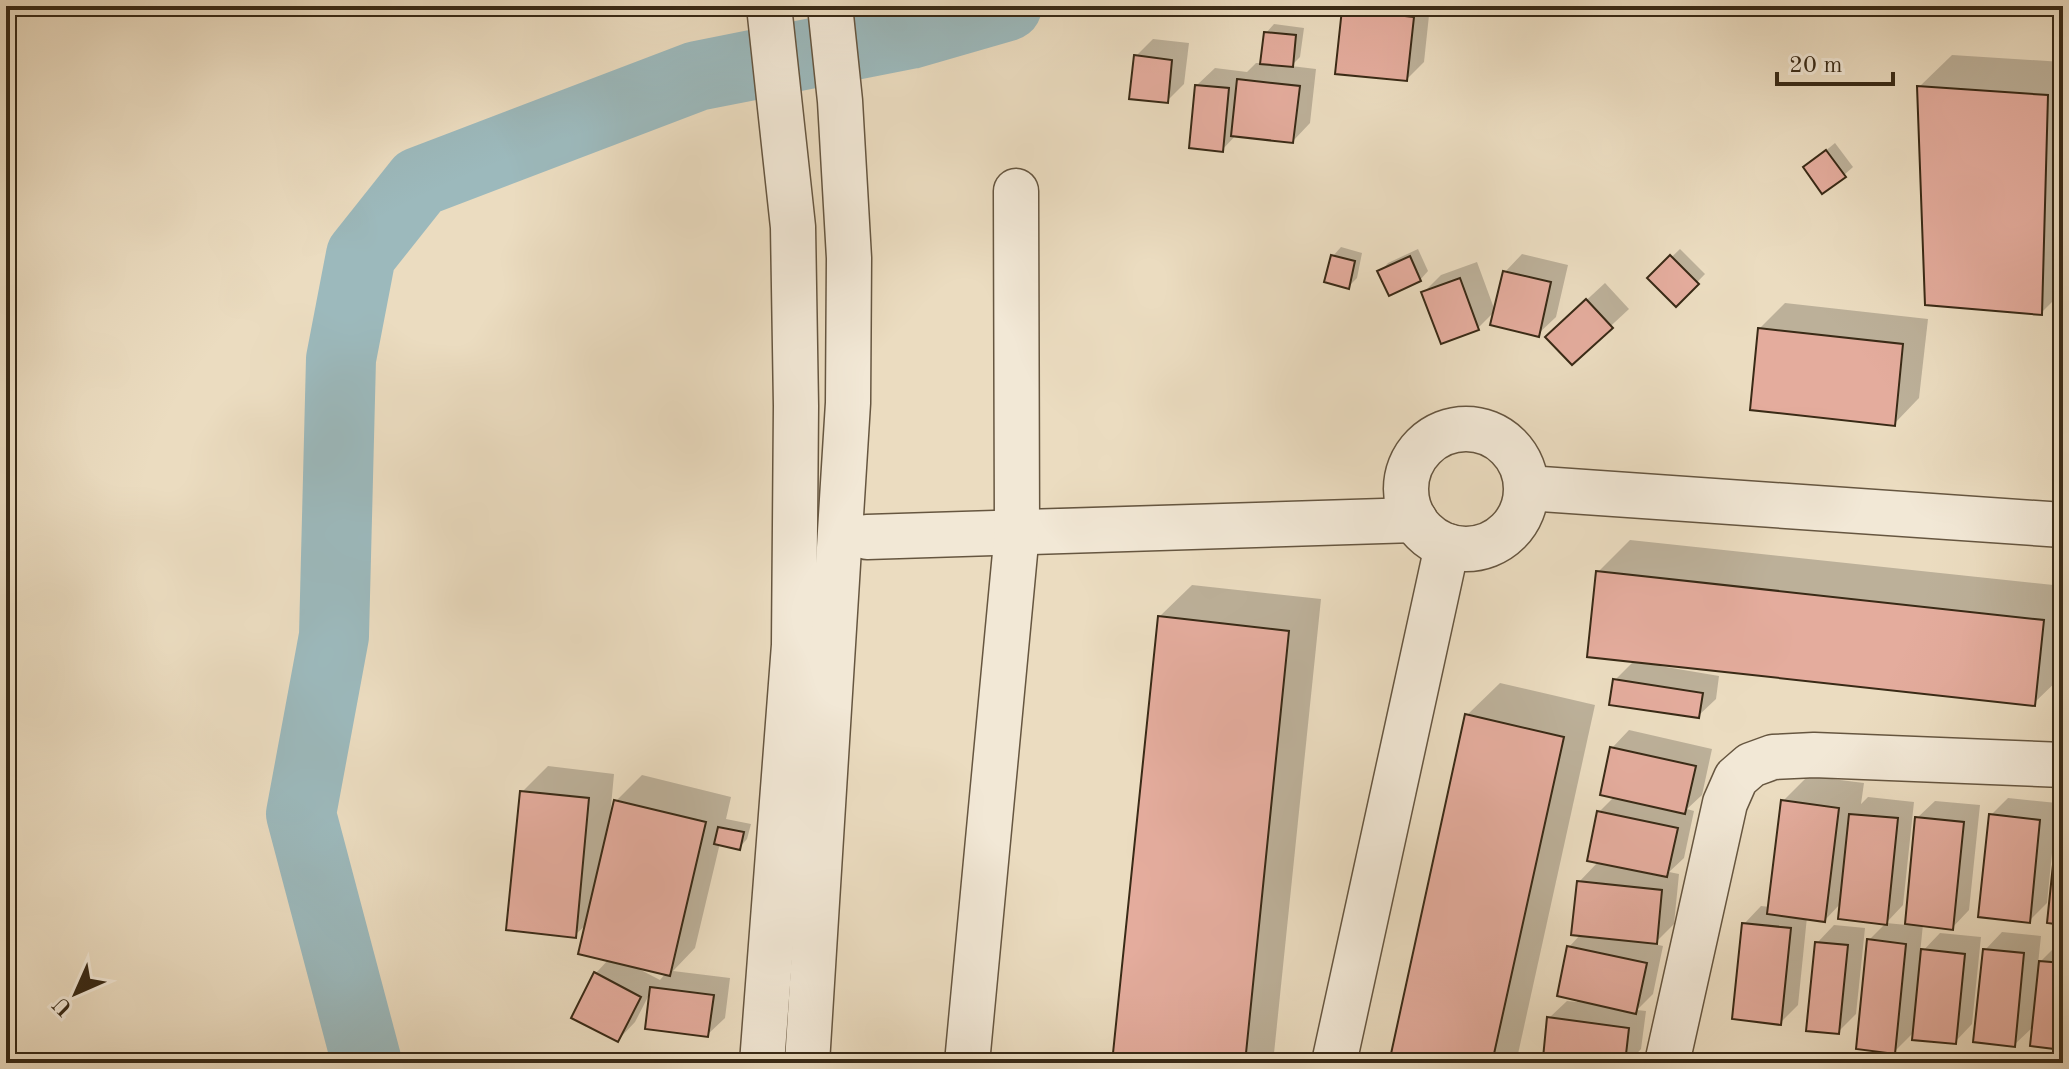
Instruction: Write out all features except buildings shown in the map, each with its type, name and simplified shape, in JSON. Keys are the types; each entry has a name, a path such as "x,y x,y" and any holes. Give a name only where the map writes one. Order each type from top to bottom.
{"street":[{"path":"807,1063 848,403 849,258 840,101 830,6"},
{"path":"762,1063 794,645 793,227 770,13"},
{"path":"967,1063 1017,532 1016,191"},
{"path":"900,536 1017,532 1431,533 1470,549 1493,544 1511,530 1523,510 1527,488 1519,461 1501,440 1467,429 1449,431 1419,451 1410,467 1407,494 1431,533 1334,1063"},
{"path":"1527,488 2063,525"},
{"path":"1667,1063 1725,803 1736,778 1751,765 1773,757 1814,755 2063,765"}],"waterway":[{"path":"367,1063 301,814 334,636 341,359 361,255 419,182 697,76 910,34 1007,6"}]}
